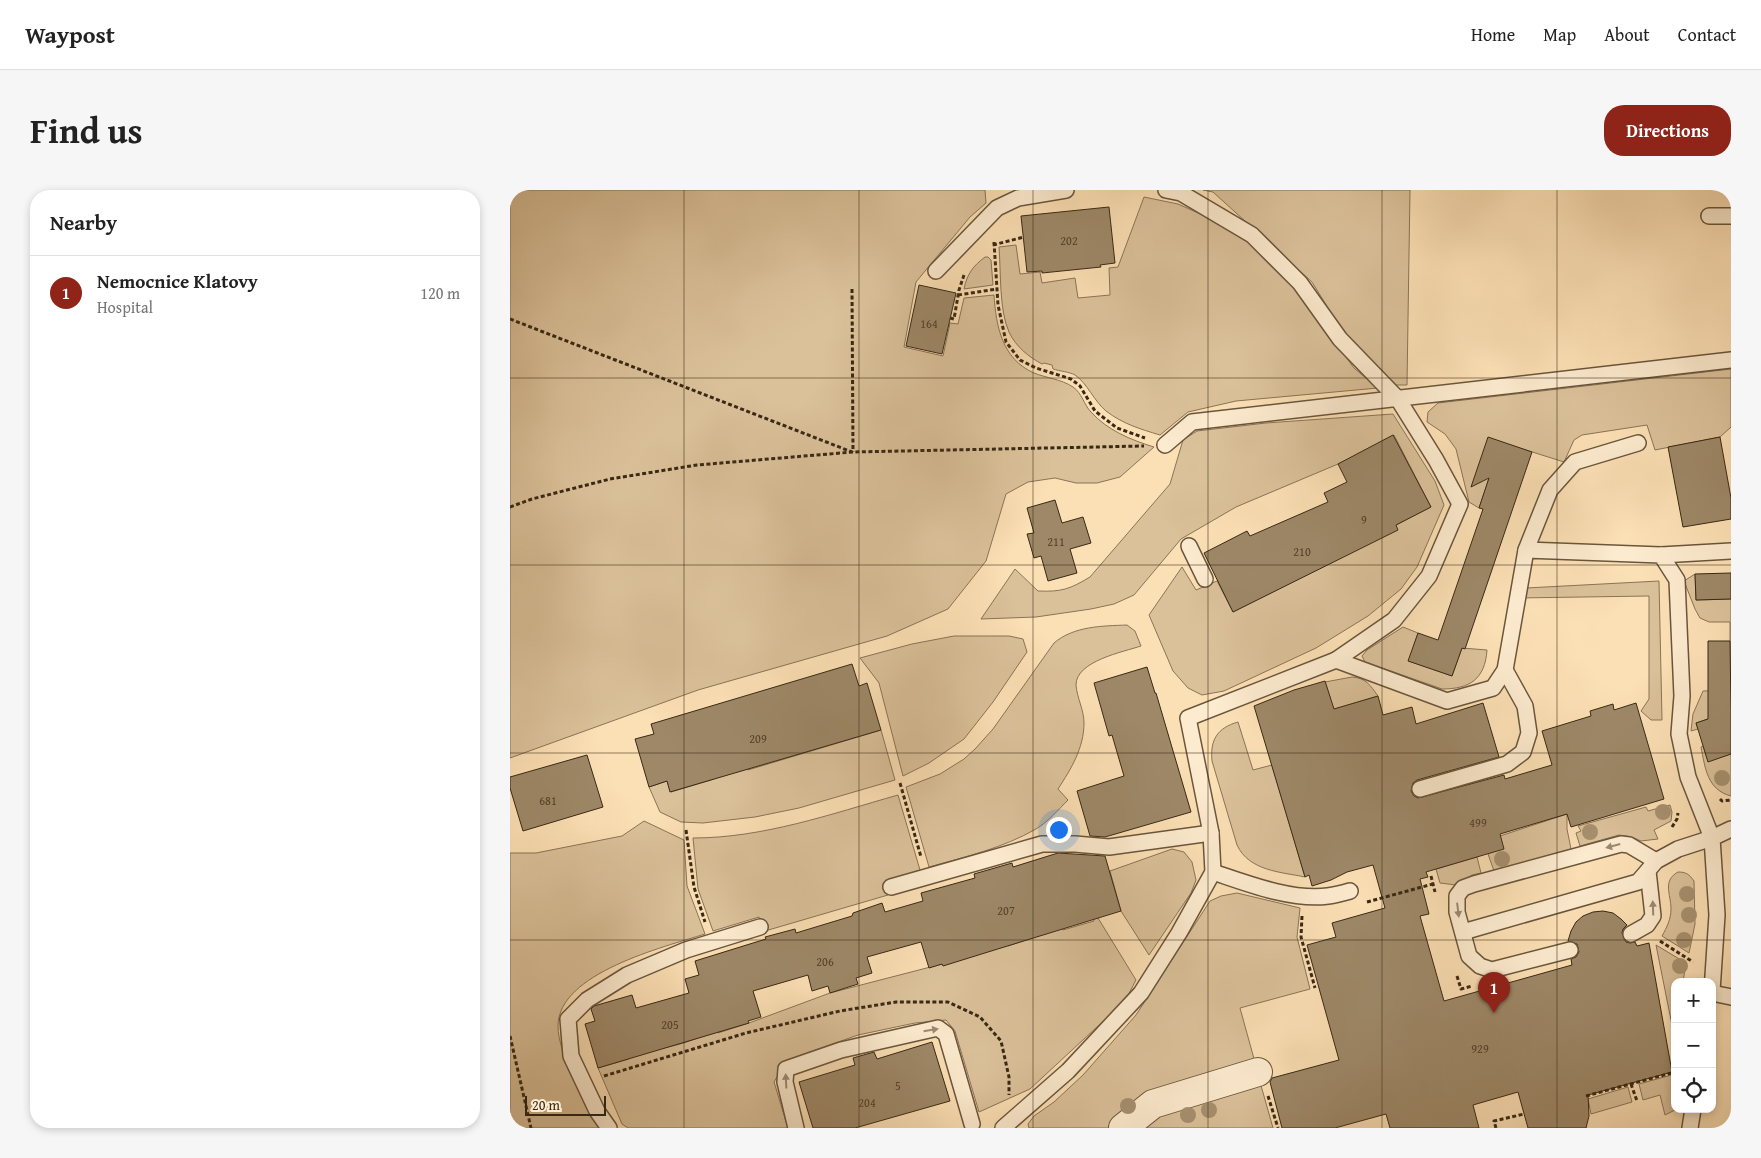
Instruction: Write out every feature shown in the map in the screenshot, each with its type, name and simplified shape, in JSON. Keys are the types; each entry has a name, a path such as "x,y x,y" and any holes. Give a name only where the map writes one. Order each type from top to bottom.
{"street":[{"path":"1123,1128 1153,1104 1188,1092 1262,1081"}],"lane":[{"path":"936,271 997,208 1018,198 1066,190"},
{"path":"1003,1128 1068,1071 1141,993 1179,933 1213,872 1212,833 1188,718 1243,704 1336,660 1394,620 1428,576 1460,504 1436,460 1398,399 1340,339 1300,283 1252,235 1181,193 1166,190"},
{"path":"1710,216 1731,216"},
{"path":"1165,445 1192,422 1731,360"},
{"path":"1336,660 1447,702 1493,688 1505,670 1526,550 1550,490 1575,462 1638,443"},
{"path":"1189,546 1205,579"},
{"path":"1526,550 1661,555 1731,551"},
{"path":"1661,555 1677,580 1682,696 1680,734 1688,777 1712,838 1717,914 1713,978"},
{"path":"1420,789 1507,764 1523,752 1529,733 1524,706 1505,670"},
{"path":"1463,932 1638,882 1652,866 1673,852 1731,829"},
{"path":"891,886 1042,844 1109,847 1212,833"},
{"path":"1570,950 1492,970 1480,966 1469,956 1457,912 1457,896 1463,888 1474,884 1621,844 1629,844 1652,866 1653,916 1647,925 1632,934"},
{"path":"1213,872 1258,888 1306,897 1328,896 1350,891"},
{"path":"609,1128 597,1111 571,1056 568,1019 587,1000 627,974 686,950 760,927"},
{"path":"1716,993 1731,997"},
{"path":"796,1128 785,1082 786,1069 841,1050 938,1028 946,1034 969,1127"},
{"path":"1687,1127 1692,1113"}],"path":[{"path":"987,250 993,245 1024,237"},
{"path":"995,238 993,245 1001,322 1006,342 1020,360 1036,368 1071,379 1080,386 1095,411 1118,428 1165,445"},
{"path":"950,318 954,319 958,295 963,277 967,271"},
{"path":"852,288 853,452"},
{"path":"958,295 997,289"},
{"path":"510,319 853,452"},
{"path":"510,506 610,478 698,465 853,452 1165,445"},
{"path":"900,783 927,877"},
{"path":"1673,852 1664,832 1673,826 1678,812"},
{"path":"686,830 694,888 711,942"},
{"path":"1301,937 1314,988"},
{"path":"510,1036 531,1128"},
{"path":"1586,1096 1671,1073"},
{"path":"1262,1081 1278,1128"},
{"path":"1632,1084 1637,1101"},
{"path":"1496,1128 1494,1121 1524,1114"}],"shaded area":[{"path":"510,190 985,190 986,203 970,217 916,282 904,347 943,356 950,323 958,324 964,298 994,295 999,330 1003,340 1008,350 1023,367 1073,387 1079,392 1089,409 1104,424 1128,438 1154,447 1120,477 1097,483 1076,483 1055,478 1028,482 1006,494 986,561 948,609 887,636 698,690 510,758"},
{"path":"1203,190 1410,190 1407,385 1396,385 1374,367 1344,334 1312,282 1213,192"},
{"path":"1144,197 1178,204 1214,220 1248,242 1292,284 1354,368 1378,388 1236,401 1188,412 1160,435 1132,426 1112,416 1075,375 1053,369 1052,365 1042,364 1028,355 1015,342 1006,323 1002,302 999,247 1016,245 1020,274 1040,272 1042,283 1075,278 1078,298 1110,295 1109,268 1118,267"},
{"path":"985,257 991,260 993,285 964,289 971,271"},
{"path":"1731,369 1731,427 1720,437 1655,450 1647,425 1582,435 1574,440 1564,462 1488,438 1489,478 1479,508 1469,502 1456,449 1445,434 1427,422 1428,412 1438,403"},
{"path":"1393,414 1435,481 1444,505 1417,567 1401,589 1368,616 1316,648 1224,691 1202,695 1188,688 1173,671 1149,615 1182,567 1196,590 1217,581 1233,612 1338,559 1431,507 1394,435 1338,464 1236,507 1181,539 1134,595 1114,604 1036,617 981,619 1015,569 1038,591 1066,589 1090,577 1170,484 1183,440 1197,431 1266,423"},
{"path":"1695,574 1696,600 1731,599 1731,711 1696,723 1698,729 1691,731 1693,714 1703,691 1730,690 1730,622 1709,622 1700,618 1684,581"},
{"path":"1659,581 1662,720 1651,720 1641,711 1649,699 1649,596 1517,598 1526,588"},
{"path":"1127,625 1135,631 1141,646 1102,659 1084,670 1078,677 1076,685 1084,718 1082,741 1068,774 1058,789 1068,800 1045,823 1023,836 984,851 929,867 906,787 940,774 964,759 975,749 993,729 1054,643 1062,637 1089,628"},
{"path":"1403,627 1418,633 1409,661 1452,676 1462,648 1487,650 1483,668 1479,675 1468,684 1452,689 1442,689 1365,662 1362,656 1367,650"},
{"path":"954,636 1009,636 1023,639 1027,652 993,702 964,739 929,763 903,776 879,683 860,658 912,644"},
{"path":"1352,677 1370,685 1378,696 1328,711 1330,697 1325,682"},
{"path":"1238,722 1253,770 1272,765 1305,877 1276,872 1257,865 1242,854 1237,845 1212,761 1212,747 1220,731"},
{"path":"881,730 895,780 799,808 755,817 703,823 681,822 660,812 649,787 667,781 671,792 711,780 747,765 748,770"},
{"path":"1703,746 1708,761 1731,754 1731,796 1717,789 1708,777 1701,747"},
{"path":"898,795 920,870 883,883 888,895 765,931 759,917 713,931 698,889 693,838 745,834 797,824"},
{"path":"1670,805 1672,812 1671,821 1654,830 1658,839 1641,841 1619,835 1580,846 1576,833 1581,831 1578,826 1646,807 1648,811"},
{"path":"1567,814 1567,829 1571,849 1494,871 1488,854 1500,836"},
{"path":"644,821 684,840 687,886 705,934 665,946 616,965 594,977 575,991 563,1007 558,1026 562,1050 573,1078 599,1128 510,1128 510,853 536,853 622,836"},
{"path":"1172,849 1184,852 1192,862 1196,880 1191,893 1149,955 1121,911 1110,871"},
{"path":"1477,857 1481,873 1472,875 1456,885 1440,883 1436,869"},
{"path":"1678,872 1687,874 1694,881 1695,924 1689,953 1662,936 1671,913 1668,888 1670,879"},
{"path":"1237,893 1300,908 1297,937 1310,989 1240,1008 1256,1066 1111,1128 1029,1128 1028,1124 1034,1116 1054,1102 1083,1075 1136,1015 1210,901 1221,896"},
{"path":"1098,918 1136,980 1125,1001 1030,1089 979,1112 955,1031 946,1020 915,1023 858,1035 787,1060 774,1082 788,1128 628,1128 622,1124 598,1068 629,1059 628,1057 684,1043 717,1031 718,1033 749,1023 830,993 943,965 1007,944 1008,946 1062,928 1063,930 1094,921 1093,919"},
{"path":"1656,945 1686,963 1684,978 1671,978 1671,1020"},
{"path":"1671,1075 1671,1112 1665,1115 1660,1095 1643,1100 1639,1084"},
{"path":"1260,1082 1273,1128 1135,1128 1156,1112"},
{"path":"1628,1087 1632,1102 1591,1114 1588,1099"}],"building":[{"path":"1109,207 1115,263 1100,265 1101,267 1042,273 1042,271 1027,272 1021,216"},
{"path":"919,285 956,293 942,354 906,346"},
{"path":"1393,435 1431,507 1396,525 1398,530 1233,612 1204,553 1247,531 1250,536 1328,502 1324,493 1347,482 1338,464"},
{"path":"1488,437 1532,452 1465,649 1462,648 1452,676 1408,661 1418,633 1438,640 1483,509 1479,508 1489,478 1471,487"},
{"path":"1720,437 1731,498 1731,519 1683,527 1668,447"},
{"path":"1055,500 1062,523 1083,517 1091,543 1070,549 1077,573 1048,581 1041,556 1034,558 1027,534 1034,533 1027,508"},
{"path":"1731,573 1731,599 1696,600 1695,574"},
{"path":"1708,641 1730,641 1731,754 1708,762 1696,723 1708,719"},
{"path":"852,664 859,686 867,683 881,730 670,792 667,781 649,787 635,739 654,734 651,724"},
{"path":"1147,667 1191,812 1105,837 1090,836 1077,791 1124,776 1112,735 1109,736 1094,683"},
{"path":"1325,681 1334,709 1378,696 1383,715 1412,707 1416,724 1483,703 1499,757 1417,780 1413,783 1411,791 1418,798 1504,775 1505,779 1552,765 1542,731 1591,716 1590,711 1613,704 1614,710 1636,703 1664,799 1571,827 1567,814 1500,834 1504,849 1426,872 1428,877 1420,879 1429,914 1420,916 1444,1001 1572,965 1571,959 1576,957 1579,952 1577,944 1568,941 1576,922 1583,916 1593,912 1613,913 1627,925 1622,933 1626,942 1635,942 1637,946 1649,943 1671,1072 1588,1095 1589,1116 1586,1128 1528,1128 1518,1092 1473,1105 1479,1128 1390,1128 1386,1114 1335,1128 1282,1128 1270,1082 1272,1078 1339,1060 1307,945 1336,937 1332,923 1385,908 1373,865 1347,872 1312,886 1309,875 1305,877 1254,706 1294,690"},
{"path":"587,755 603,807 523,831 510,788 510,777"},
{"path":"1058,853 1105,856 1121,911 943,966 942,964 929,968 921,942 867,957 872,973 856,978 858,984 830,993 828,986 812,991 808,975 753,991 761,1017 748,1021 749,1023 598,1068 585,1024 595,1021 591,1009 594,1006 632,995 636,1008 689,993 685,979 699,975 695,961 766,939 765,937 795,929 796,933 852,916 853,913 882,903 885,912 923,901 921,893 975,878 974,874 1012,863 1013,867"},
{"path":"932,1042 950,1101 855,1128 813,1128 799,1082 855,1065 853,1058 874,1052 877,1059"}],"place":[{"name":"Nemocnice Klatovy","path":"1494,1013"}]}
